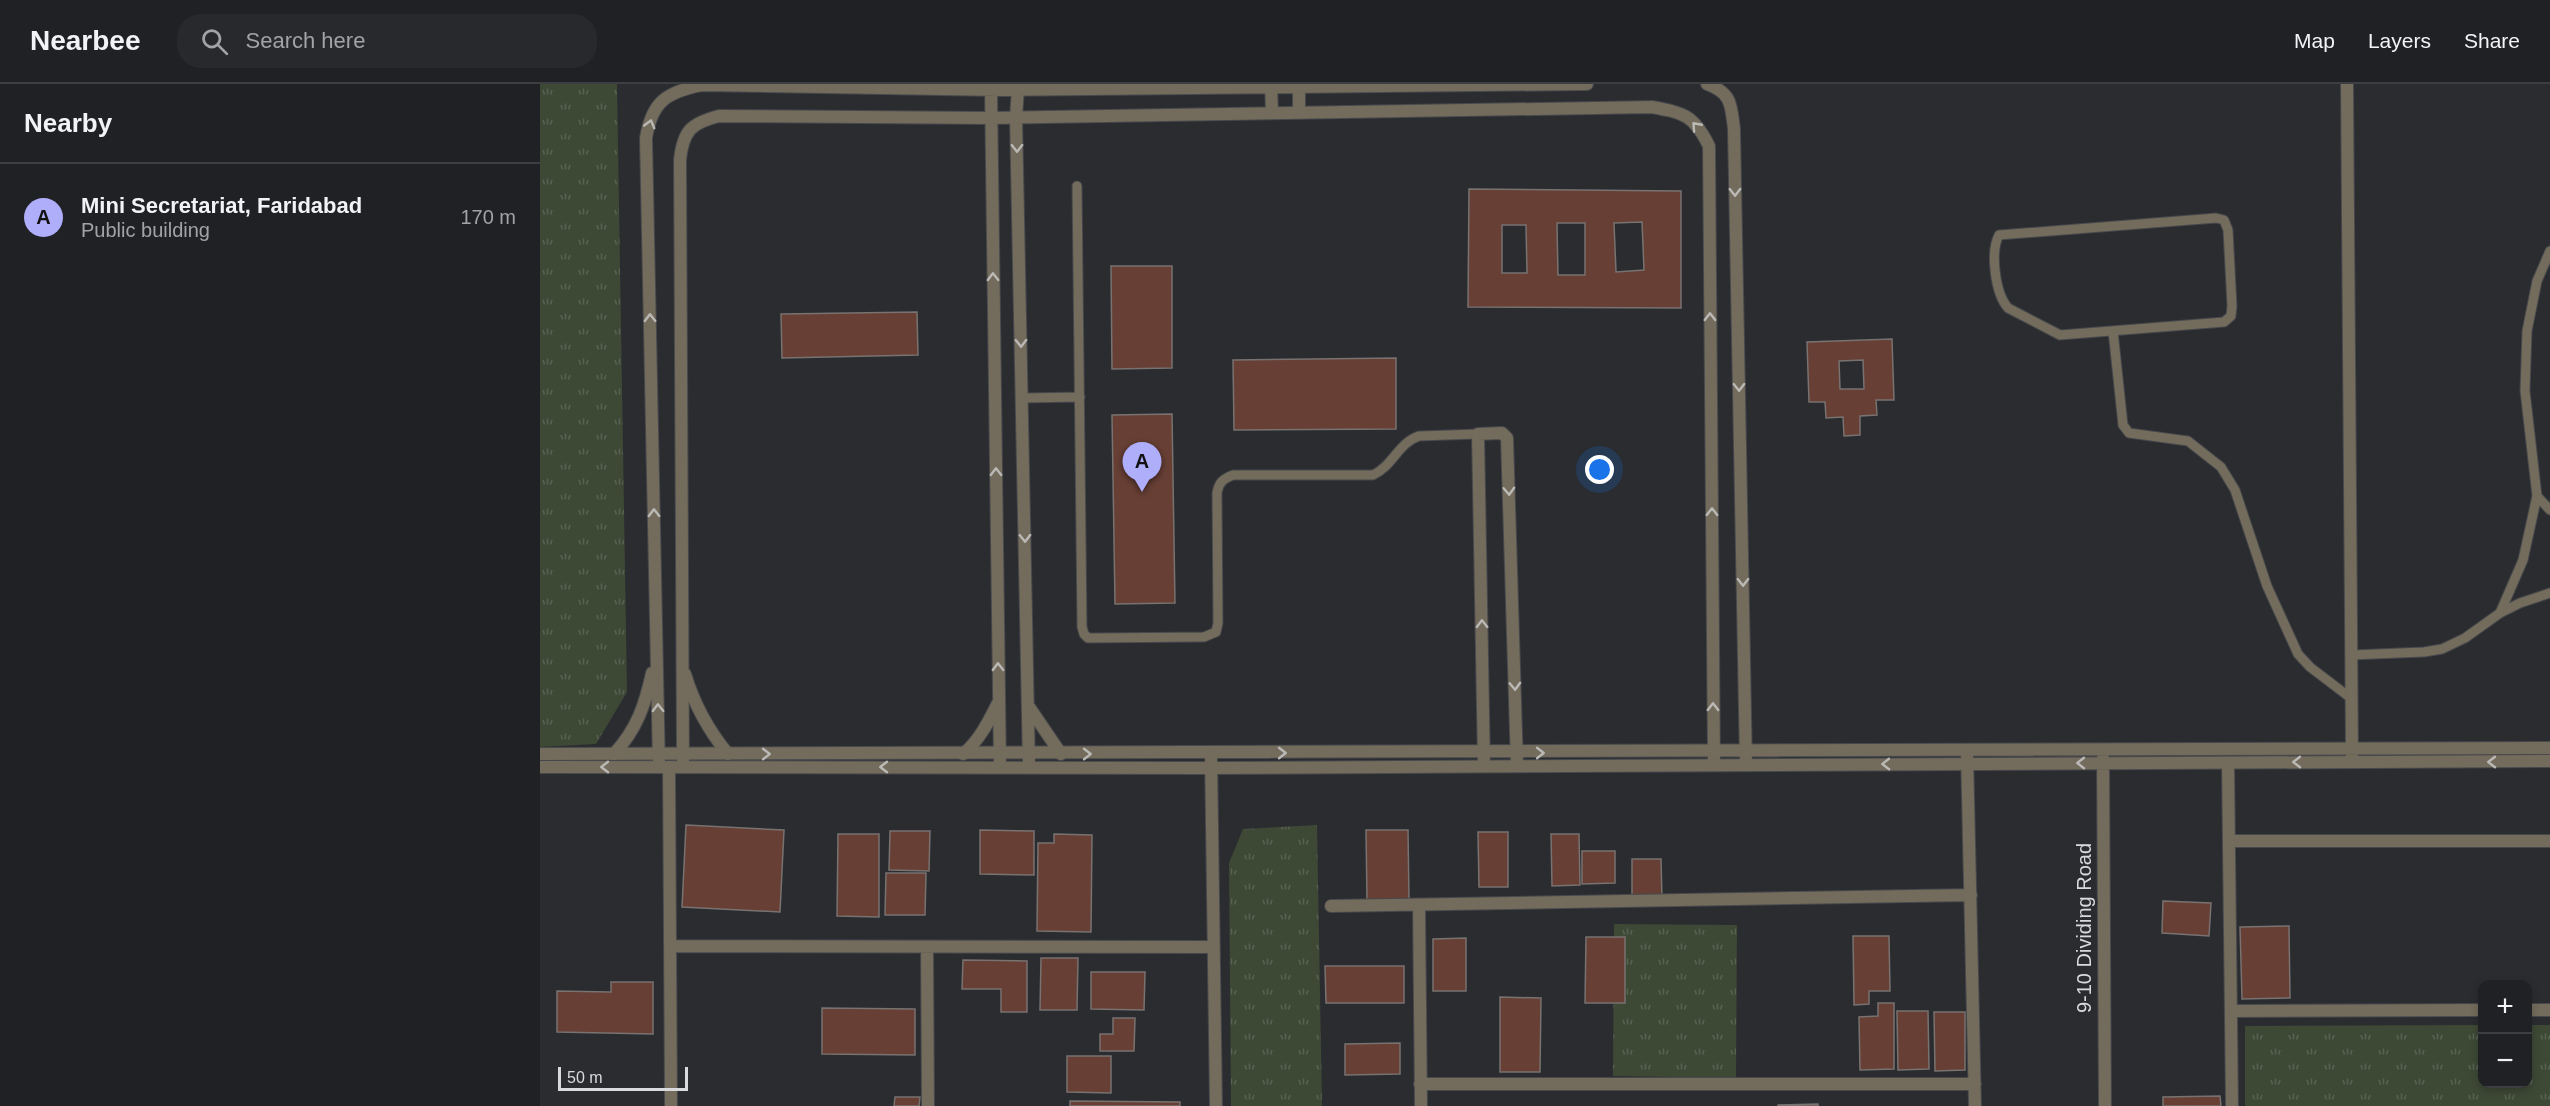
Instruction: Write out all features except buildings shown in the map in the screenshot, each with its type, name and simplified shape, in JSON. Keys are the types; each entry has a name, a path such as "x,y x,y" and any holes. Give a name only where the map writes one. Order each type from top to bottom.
{"street":[{"path":"671,1106 670,945 664,767 658,753 646,150 649,120 659,102 677,90 702,85 917,86 991,90 1163,86 1587,84"},
{"path":"1707,84 1721,89 1730,100 1734,129 1746,765"},
{"path":"2347,84 2352,762"},
{"path":"1272,86 1272,113"},
{"path":"1299,86 1299,112"},
{"path":"1018,89 1016,117 1029,767"},
{"path":"991,90 1000,767"},
{"path":"683,767 680,160 681,144 689,129 702,120 719,116 991,118 1652,107 1682,112 1699,126 1708,146 1714,765"},
{"path":"1484,766 1478,434 1502,434 1507,438 1517,766"},
{"path":"614,754 630,737 647,697 656,652"},
{"path":"681,658 693,700 714,737 728,754"},
{"path":"963,754 988,723 999,701"},
{"path":"1028,706 1061,754"},
{"path":"540,754 1746,752 1968,757 2103,757 2352,749 2550,748"},
{"path":"1212,754 1215,1106"},
{"path":"540,767 1212,768 1746,765 1968,757"},
{"path":"1968,757 1975,1106"},
{"path":"2103,757 2228,763 2550,761"},
{"name":"9-10 Dividing Road","path":"2103,757 2105,1106"},
{"path":"2228,763 2232,1106"},
{"path":"2229,842 2550,841"},
{"path":"1330,906 1971,895"},
{"path":"1419,906 1420,1106"},
{"path":"670,945 1214,947"},
{"path":"927,946 928,1106"},
{"path":"2231,1011 2478,1010"},
{"path":"2532,1010 2550,1010"},
{"path":"1420,1084 1975,1084"}],"lane":[{"path":"1077,186 1082,627 1088,638 1096,640 1204,637 1216,632 1218,623 1217,492 1219,484 1225,478 1233,475 1372,475 1382,470 1410,439 1419,435 1478,434"},
{"path":"2216,218 2224,220 2228,230 2232,306 2230,316 2224,322 2114,331 2060,335 2008,308 2001,301 1998,290 1995,244 1999,235 2216,218"},
{"path":"2500,613 2523,560 2537,496 2525,391 2527,330 2537,281 2550,251"},
{"path":"2114,331 2123,425 2129,433 2188,441 2221,466 2235,490 2267,585 2298,654 2310,667 2352,699"},
{"path":"1022,398 1080,397"},
{"path":"2537,496 2550,510"},
{"path":"2351,655 2424,652 2442,649 2465,638 2500,613 2520,603 2550,593"}],"green space":[{"path":"540,84 617,84 627,692 596,744 540,747"},
{"path":"1317,825 1322,1106 1231,1106 1229,863 1243,829"},
{"path":"1614,924 1737,925 1736,1078 1613,1076"},
{"path":"2478,1025 2478,1088 2532,1088 2532,1025 2550,1025 2550,1106 2245,1106 2245,1026"}],"place":[{"name":"Mini Secretariat, Faridabad","path":"1142,492"}]}
